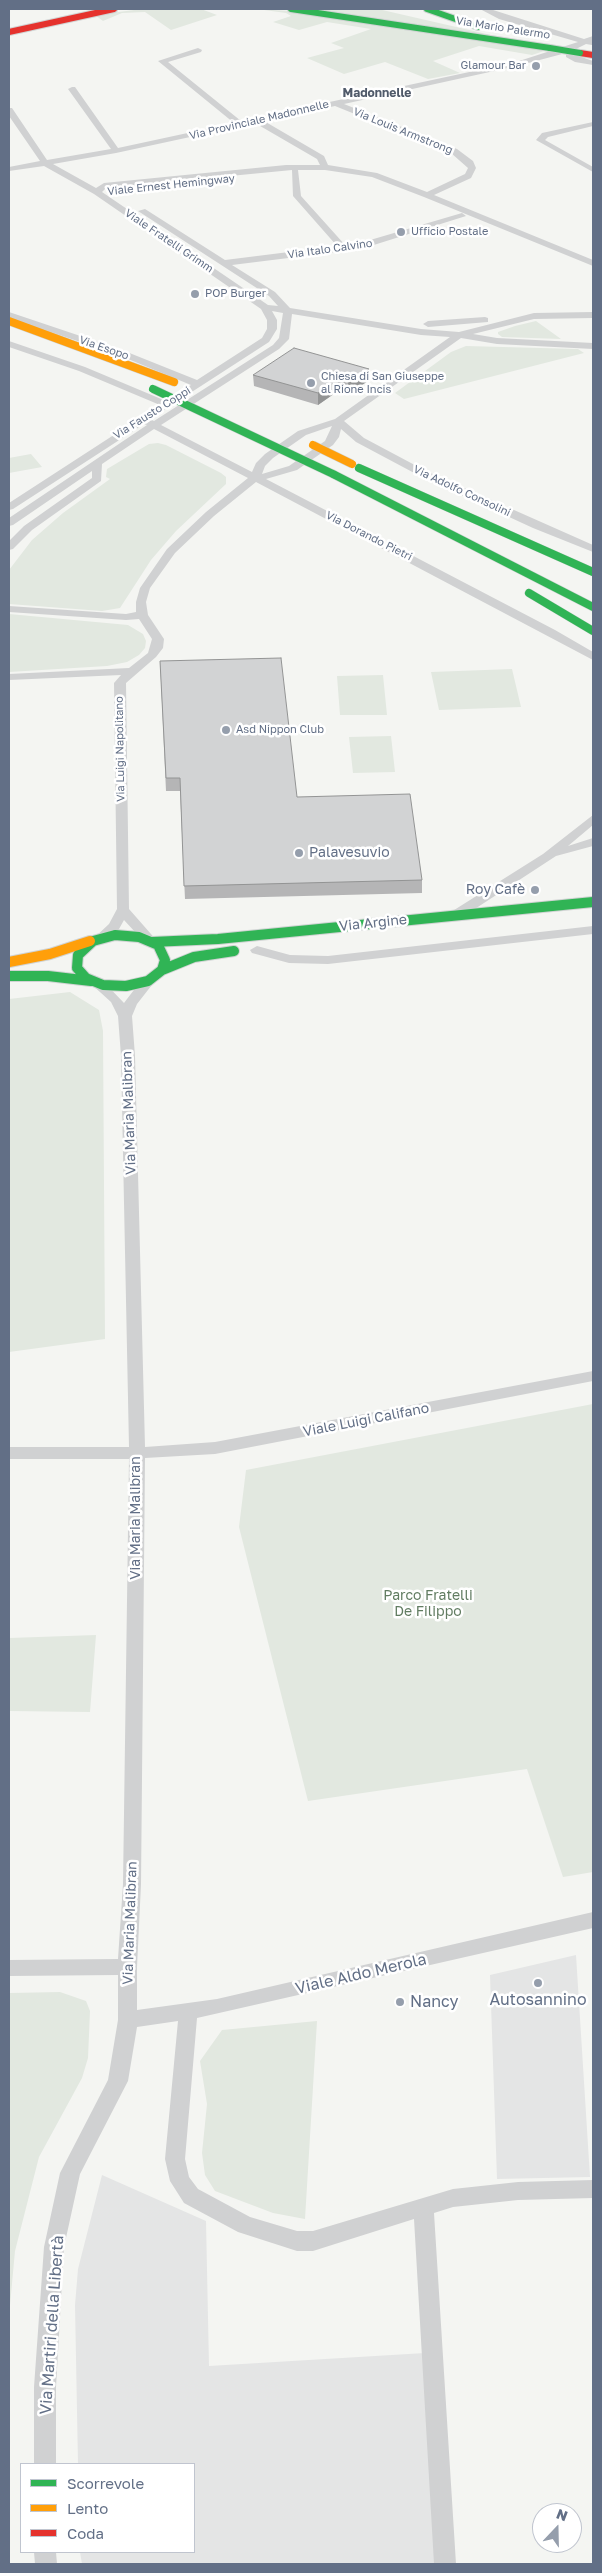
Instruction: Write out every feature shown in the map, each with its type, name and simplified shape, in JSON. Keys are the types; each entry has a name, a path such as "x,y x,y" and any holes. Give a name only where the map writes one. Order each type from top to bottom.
{"main road":[{"path":"9,21 74,9"},
{"path":"12,32 114,9"},
{"name":"Via Mario Palermo","path":"291,9 550,48 585,47"},
{"path":"428,9 475,26 516,36 585,47"},
{"name":"Via Mario Palermo","path":"414,14 516,36"},
{"path":"9,321 174,382 216,400"},
{"path":"9,335 153,389 333,474 593,607"},
{"path":"283,431 510,537 593,572"},
{"path":"352,464 517,552"},
{"path":"353,484 394,513 449,546"},
{"path":"521,589 593,631"},
{"name":"Via Argine","path":"152,942 218,939 593,902"},
{"path":"9,962 50,954 100,938 131,935 152,942 164,954 162,970"},
{"path":"94,982 82,975 76,962 83,948 100,938"},
{"path":"9,976 48,976 126,986 148,981 162,970 194,957 226,951 286,947"}],"street":[{"path":"484,9 585,47"},
{"path":"585,47 569,55 593,63"},
{"name":"Via Provinciale Madonnelle","path":"9,169 116,151 241,125 517,64 585,47"},
{"path":"198,50 162,61 241,125"},
{"path":"72,89 116,151"},
{"name":"Via Louis Armstrong","path":"335,103 454,151 470,163 472,168 468,176 427,195"},
{"path":"9,110 45,162"},
{"path":"258,121 321,158 324,167"},
{"path":"593,124 546,135 540,140 593,170"},
{"path":"64,160 76,168"},
{"name":"Viale Fratelli Grimm","path":"45,162 104,190 224,263 272,294 286,309"},
{"name":"Viale Ernest Hemingway","path":"104,190 286,168 324,167 362,172 427,195 593,263"},
{"path":"295,172 297,196 343,248"},
{"name":"Viale Ernest Hemingway","path":"104,190 295,172 334,172 362,177 593,270"},
{"name":"Viale Fratelli Grimm","path":"90,177 104,190 265,307"},
{"name":"Via Italo Calvino","path":"224,263 377,242 462,216"},
{"path":"265,307 414,323 453,324 486,320 525,311 593,309"},
{"name":"Via Fausto Coppi","path":"9,507 266,340 272,329 272,320 265,307"},
{"path":"286,309 421,332 497,341 593,346"},
{"name":"Via Fausto Coppi","path":"9,523 276,347 284,339 286,309"},
{"name":"Via Esopo","path":"9,315 119,352 198,384"},
{"path":"256,478 260,465 302,433 338,421 442,345 459,335 534,316 593,315"},
{"path":"459,335 462,330 486,320"},
{"path":"414,323 459,335"},
{"name":"Via Esopo","path":"9,344 82,369 167,404"},
{"name":"Via Dorando Pietri","path":"142,419 551,632 593,657"},
{"path":"9,609 126,617 142,615 141,602 145,588 170,551 210,514 256,478 271,476 294,468 329,443 334,437 338,421"},
{"name":"Via Adolfo Consolini","path":"338,421 360,440 422,473 536,526 593,549"},
{"path":"9,547 28,528 97,479 98,463"},
{"name":"Via Luigi Napolitano","path":"123,909 119,691 120,683 132,671 148,660 157,648 158,639 142,615"},
{"path":"9,677 132,671"},
{"path":"456,915 547,857 593,819"},
{"path":"547,857 593,842"},
{"path":"100,938 117,922 123,909 152,942"},
{"path":"258,950 288,959 328,960 593,930"},
{"path":"125,1016 131,1003 148,981"},
{"path":"94,982 116,1000 125,1016"},
{"name":"Via Maria Malibran","path":"125,1016 128,1056 137,1453 132,1884 127,1967 128,2020"},
{"name":"Viale Luigi Califano","path":"9,1453 189,1451 241,1444 593,1376"},
{"name":"Viale Aldo Merola","path":"128,2020 233,2004 593,1920"},
{"path":"9,1968 127,1967"},
{"path":"188,2012 175,2159 180,2181 191,2196 245,2225 297,2241 313,2241 453,2198 518,2191 593,2189"},
{"name":"Via Martiri della Libertà","path":"45,2463 45,2387 54,2247 70,2173 118,2081 128,2020"},
{"path":"423,2207 445,2564"}],"shaded area":[{"path":"576,1955 590,2177 497,2179 490,1975"},
{"path":"102,2175 206,2221 209,2366 425,2353 437,2564 82,2564 80,2553 195,2553 195,2463 78,2463 75,2305 78,2269"}],"green space":[{"path":"142,9 201,9 217,15 171,30 145,12 122,13 103,21 95,15"},
{"path":"257,9 290,11 547,50 532,55 479,46 433,61 460,73 428,79 385,62 344,74 307,58 344,48 331,43 371,29 327,22 299,30 273,22 291,16 286,13"},
{"path":"309,9 378,9 491,35 539,43"},
{"path":"536,321 561,339 502,337 498,334 498,332 515,326"},
{"path":"466,346 578,349 584,353 404,399 395,393 451,352"},
{"path":"158,443 166,445 221,473 226,477 226,484 176,531 151,560 120,608 102,611 9,604 9,570 32,540 63,513 110,479 106,477 107,469 149,444"},
{"path":"31,454 42,467 9,473 9,458"},
{"path":"9,614 128,625 143,634 146,641 145,648 139,655 127,662 107,666 9,672"},
{"path":"512,669 521,707 439,710 431,672"},
{"path":"383,675 387,715 340,715 337,676"},
{"path":"391,736 395,772 353,773 349,737"},
{"path":"70,992 99,1010 103,1031 105,1339 9,1352 9,999"},
{"name":"Parco Fratelli De Filippo","path":"593,1404 593,1872 563,1877 527,1769 308,1801 239,1527 246,1470"},
{"path":"96,1635 90,1712 9,1711 9,1638"},
{"path":"60,1992 86,2001 90,2011 88,2058 82,2078 39,2157 15,2251 9,2316 9,1993"},
{"path":"317,2021 305,2219 273,2213 215,2191 205,2175 202,2153 207,2104 200,2061 222,2030"}],"building":[{"path":"294,348 369,369 348,382 339,380 318,393 253,375"},
{"path":"281,658 297,797 410,794 422,880 184,886 180,778 166,778 160,661"}],"traffic: fast":[{"path":"291,9 550,48"},
{"path":"427,9 478,27"},
{"path":"550,48 580,53"},
{"path":"153,389 333,474"},
{"path":"359,468 593,572"},
{"path":"333,474 593,607"},
{"path":"529,593 593,631"},
{"path":"152,942 218,939 593,902"},
{"path":"115,935 139,937 158,945 165,960 162,970 148,981 126,986 103,985 86,978 77,968 78,955 93,941 115,935"},
{"path":"162,970 194,957 234,951"},
{"path":"9,976 48,976 91,981"}],"traffic: slow":[{"path":"9,321 174,382"},
{"path":"313,445 352,464"},
{"path":"9,962 50,954 90,941"}],"traffic: jam":[{"path":"9,32 114,9"},
{"path":"580,53 593,55"}],"place":[{"name":"Glamour Bar","path":"536,66"},
{"name":"Ufficio Postale","path":"401,232"},
{"name":"POP Burger","path":"195,294"},
{"name":"Chiesa di San Giuseppe al Rione Incis","path":"311,383"},
{"name":"Asd Nippon Club","path":"226,730"},
{"name":"Palavesuvio","path":"299,853"},
{"name":"Roy Cafè","path":"535,890"},
{"name":"Autosannino","path":"538,1983"},
{"name":"Nancy","path":"400,2002"}],"district":[{"name":"Madonnelle","path":"377,93"}]}
